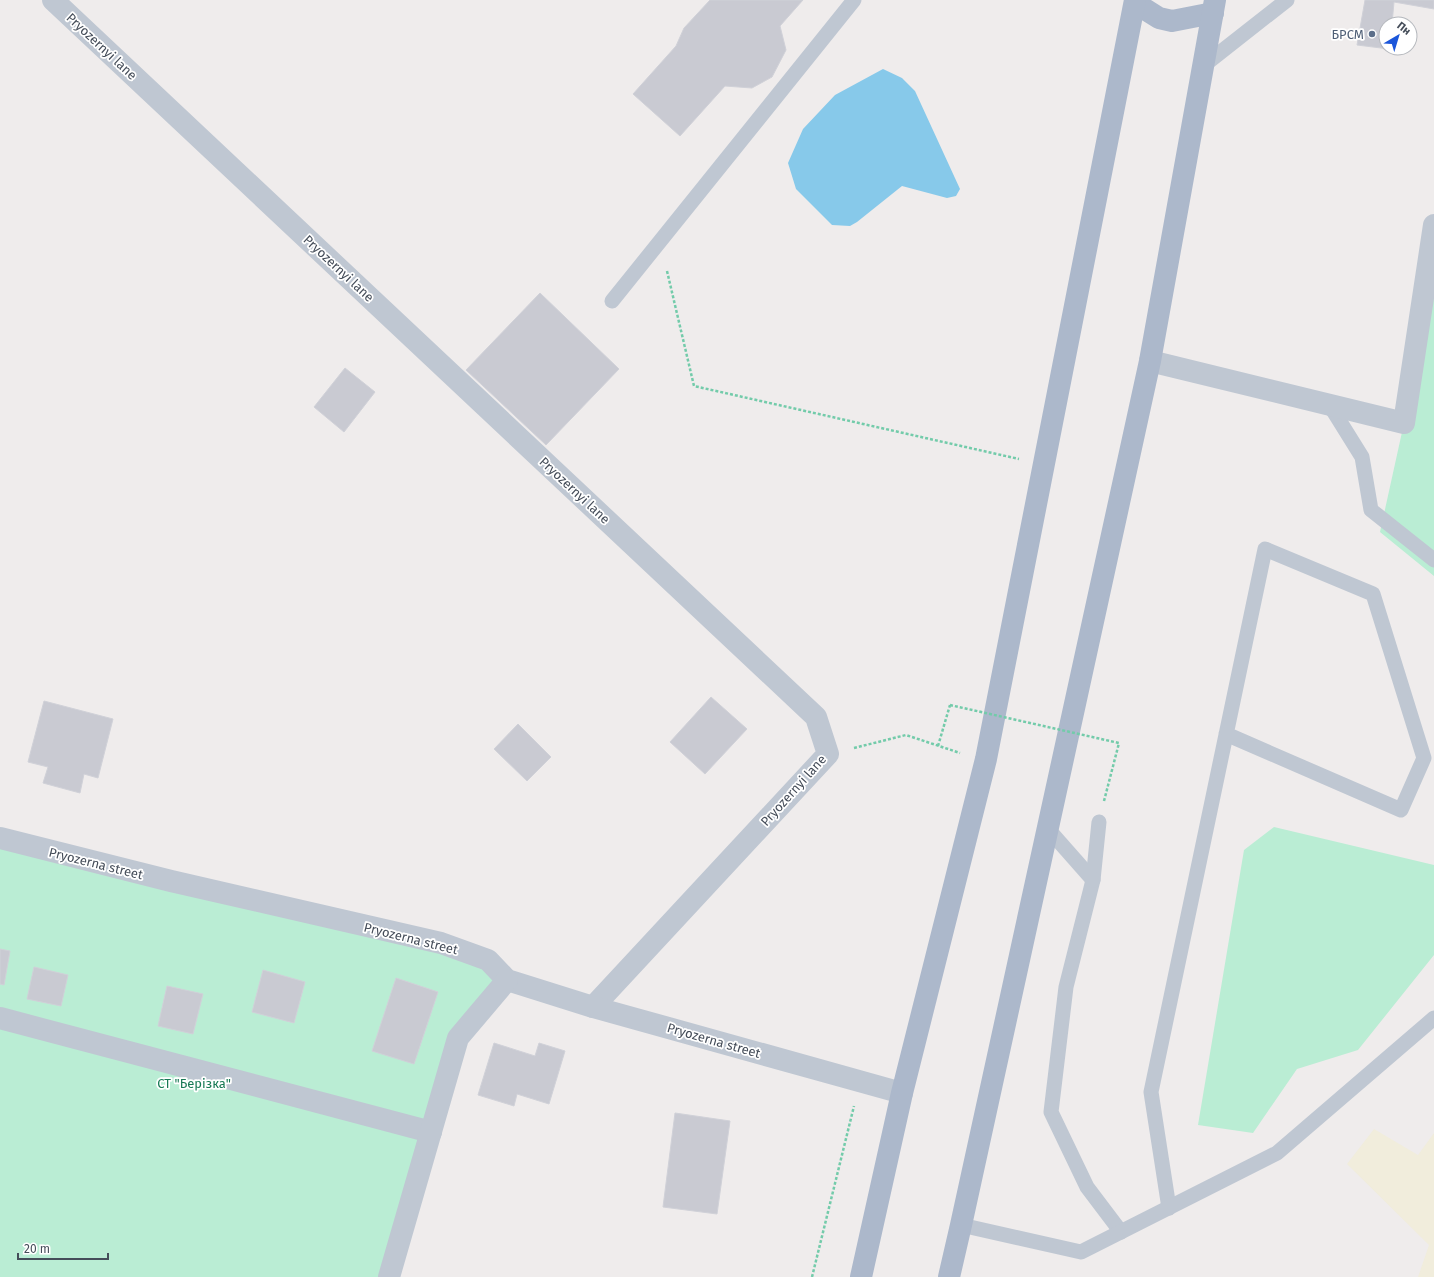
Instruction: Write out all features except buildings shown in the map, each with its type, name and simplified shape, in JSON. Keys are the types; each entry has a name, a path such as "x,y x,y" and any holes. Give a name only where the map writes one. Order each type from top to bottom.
{"main road":[{"path":"861,1277 902,1093 986,760 1135,2 1159,18 1172,21 1214,7 1150,361 962,1225 949,1277"}],"street":[{"name":"Pryozernyi lane","path":"53,0 816,717 828,754 593,1006"},
{"path":"1150,361 1404,423 1434,225"},
{"name":"Pryozerna street","path":"0,838 171,882 441,943 488,960 508,980 593,1006 902,1093"},
{"path":"389,1277 458,1038 508,980"},
{"path":"0,1018 431,1132"}],"lane":[{"path":"612,301 854,0"},
{"path":"1203,66 1281,2"},
{"path":"1329,404 1362,457 1371,510 1434,560"},
{"path":"1169,1208 1151,1092 1226,734 1265,549 1374,594 1424,758 1401,810 1226,734"},
{"path":"1099,822 1093,880 1066,987 1051,1112 1087,1187 1122,1232"},
{"path":"1048,829 1093,880"},
{"path":"962,1225 1082,1252 1276,1153 1434,1018"}],"path":[{"path":"660,241 694,386 1044,465"},
{"path":"938,746 950,705 1119,743 1099,822"},
{"path":"828,754 906,735 950,751 986,760"},
{"path":"812,1277 860,1081"}],"green space":[{"path":"1434,225 1434,576 1380,532 1404,423"},
{"path":"1274,827 1434,865 1434,955 1358,1050 1297,1069 1253,1133 1198,1125 1244,850"},
{"name":"СТ \"Берізка\"","path":"0,838 441,943 507,980 458,1038 389,1277 0,1277"}],"sand":[{"path":"1374,1129 1418,1155 1434,1133 1434,1277 1418,1277 1429,1245 1347,1164"}],"water":[{"path":"883,69 902,78 915,91 960,189 956,196 947,198 902,186 850,226 832,225 796,189 788,163 803,129 835,95"}],"place":[{"name":"БРСМ","path":"1372,34"}]}
